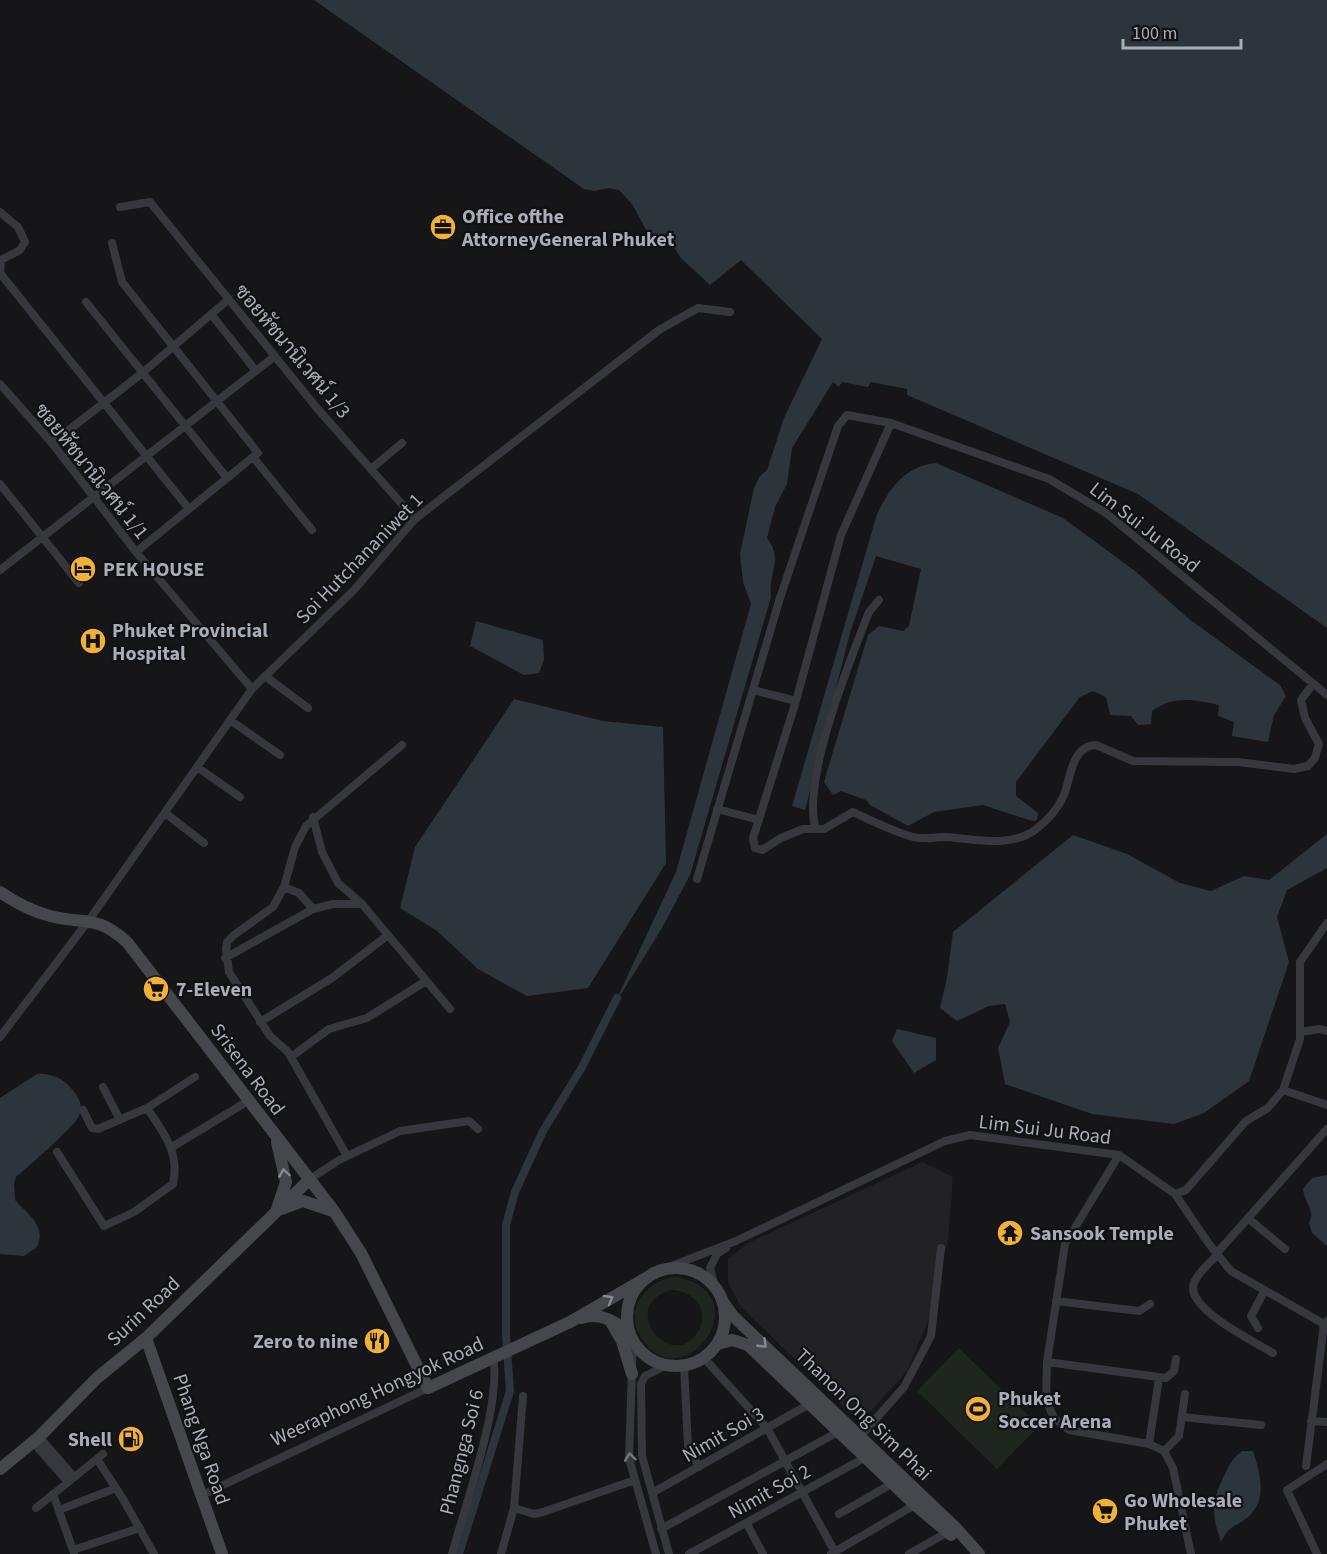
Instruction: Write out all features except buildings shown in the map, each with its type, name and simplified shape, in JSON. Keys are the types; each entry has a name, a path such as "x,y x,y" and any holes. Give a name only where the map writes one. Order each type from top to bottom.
{"street":[{"name":"ซอยหัชนานิเวศน์ 1/3","path":"120,207 150,202 275,356 415,519"},
{"path":"0,212 18,227 25,242 20,250 1,260 0,273 189,509"},
{"path":"112,243 122,282 217,401 312,530"},
{"path":"51,443 141,374 229,299"},
{"path":"86,302 141,374 227,478"},
{"name":"Soi Hutchananiwet 1","path":"88,920 252,688 354,590 415,519 659,330 698,308 730,312"},
{"path":"211,314 256,371"},
{"path":"0,570 275,356"},
{"name":"ซอยหัชนานิเวศน์ 1/1","path":"0,384 51,443 136,552 252,688"},
{"name":"Lim Sui Ju Road","path":"753,690 812,502 838,426 846,416 891,423 1050,479 1106,513 1327,695"},
{"path":"891,423 841,535 796,701 753,838 755,848 762,850 781,838 815,827 824,829 853,812 887,828 925,840 941,837 999,841 1021,837 1034,831 1056,810 1064,796 1078,754 1096,745 1133,761 1183,759 1294,769 1308,766 1315,758 1318,744 1305,717 1302,700 1313,684"},
{"path":"371,469 402,443"},
{"path":"136,552 256,455"},
{"path":"0,484 80,584"},
{"path":"815,827 812,795 831,718 863,625 869,612 879,600"},
{"path":"266,676 308,708"},
{"path":"697,879 753,690 796,701"},
{"path":"230,720 280,755"},
{"path":"347,1156 291,1057 260,1022 230,972 225,958 227,942 273,907 284,886 295,847 313,817 369,776 402,745"},
{"path":"197,767 240,797"},
{"path":"717,809 759,820"},
{"path":"165,813 204,843"},
{"path":"313,817 328,866 338,883 362,904 450,1009"},
{"path":"284,886 299,893 313,909"},
{"name":"Srisena Road","path":"0,892 22,907 51,916 88,920 110,927 127,942 334,1211 361,1253 428,1388"},
{"path":"225,958 313,909 333,904 362,904"},
{"path":"0,1037 88,920"},
{"path":"1174,1194 1186,1190 1246,1121 1268,1108 1283,1090 1300,1032 1300,962 1327,923"},
{"path":"260,1022 332,978 388,935"},
{"path":"291,1057 329,1029 367,1018 426,981"},
{"path":"1300,1032 1315,1029 1327,1031"},
{"path":"83,1110 92,1128 98,1129 147,1108 195,1077"},
{"path":"103,1087 120,1120"},
{"path":"1283,1090 1327,1105"},
{"path":"172,1147 248,1101"},
{"path":"57,1152 104,1226 134,1212 173,1184 176,1171 172,1147 147,1108"},
{"path":"310,1179 347,1156 400,1131 469,1121 478,1129"},
{"path":"1273,1353 1208,1314 1198,1303 1192,1288 1194,1281 1327,1129"},
{"path":"274,1135 286,1182 277,1210"},
{"name":"Lim Sui Ju Road","path":"661,1270 736,1240 945,1142 970,1135 1119,1155 1174,1194 1232,1271 1326,1322"},
{"path":"1119,1155 1065,1244 1047,1362 1046,1400 1054,1418 1070,1430 1149,1444 1164,1450 1173,1468 1191,1554"},
{"name":"Surin Road","path":"0,1469 36,1440 97,1378 146,1338 310,1179"},
{"path":"277,1210 303,1201 334,1211"},
{"path":"1249,1219 1285,1249"},
{"name":"Lim Sui Ju Road","path":"715,1287 711,1277 712,1261 736,1240"},
{"path":"859,1438 904,1387 931,1336 941,1248"},
{"path":"609,1320 631,1336 652,1359 667,1365 684,1366 704,1358 718,1344 725,1318 723,1302 715,1287 703,1276 690,1270 676,1268 661,1270 648,1277 638,1287 629,1304 631,1336 632,1374 629,1458 656,1554"},
{"name":"Weeraphong Hongyok Road","path":"202,1495 570,1322 648,1277"},
{"path":"1258,1328 1251,1316 1265,1290"},
{"path":"1056,1301 1139,1311 1150,1304"},
{"name":"Thanon Ong Sim Phai","path":"723,1302 814,1401 838,1431 870,1455 978,1554"},
{"name":"Weeraphong Hongyok Road","path":"570,1322 597,1316 609,1320"},
{"path":"609,1320 622,1341 632,1374"},
{"path":"1305,1466 1311,1421 1323,1370 1326,1322"},
{"name":"Phang Nga Road","path":"146,1338 222,1554"},
{"name":"Thanon Ong Sim Phai","path":"718,1344 732,1340 741,1341 859,1438 893,1483 920,1502 948,1533 978,1554"},
{"name":"Phangnga Soi 6","path":"452,1554 489,1419 496,1357"},
{"path":"704,1358 768,1428 834,1553 920,1502"},
{"path":"1047,1362 1160,1378 1171,1375 1176,1359"},
{"path":"667,1365 645,1376 641,1384 642,1456 669,1554"},
{"path":"684,1366 688,1446 699,1467"},
{"path":"1149,1444 1160,1378"},
{"path":"1164,1450 1176,1442 1185,1394"},
{"path":"501,1554 514,1508 523,1396"},
{"name":"Nimit Soi 3","path":"652,1493 814,1401"},
{"path":"1182,1417 1261,1425"},
{"path":"1311,1421 1327,1422"},
{"path":"662,1528 838,1431"},
{"path":"36,1440 71,1480"},
{"name":"Nimit Soi 2","path":"689,1554 870,1455"},
{"path":"36,1508 100,1457 154,1554"},
{"path":"1317,1554 1287,1490 1327,1464"},
{"path":"514,1508 534,1514 543,1512 635,1480"},
{"path":"839,1514 893,1483"},
{"path":"59,1510 116,1488"},
{"path":"53,1494 74,1552 140,1528"},
{"path":"747,1524 763,1554"},
{"path":"909,1554 948,1533"}],"shaded area":[{"path":"314,0 1327,0 1327,628 1138,494 907,395 907,389 871,382 868,387 842,382 839,387 833,382 792,448 787,484 775,507 767,538 772,546 775,559 771,597 690,875 662,928 613,1007 676,872 751,604 743,582 740,554 754,488 760,476 767,470 784,418 822,339 741,260 710,285 681,258 673,246 648,233 632,204 619,190 584,189"},
{"path":"936,463 1063,518 1135,571 1189,619 1280,685 1286,696 1274,715 1268,742 1232,736 1234,722 1218,716 1219,705 1193,700 1177,701 1152,711 1151,724 1138,725 1131,716 1110,715 1106,697 1093,691 1080,697 1016,782 1016,796 1038,813 1037,820 1032,821 983,805 934,812 908,826 870,805 866,800 841,791 833,795 824,782 868,635 879,626 903,631 909,626 921,569 876,556 850,633 805,810 792,806 877,514 887,495 900,480 916,469"},
{"path":"476,621 543,640 544,660 539,673 524,675 470,646"},
{"path":"514,699 603,721 663,727 666,863 588,988 527,996 478,969 437,931 400,908 415,847"},
{"path":"1327,834 1327,868 1287,890 1277,917 1289,962 1249,1081 1204,1113 1174,1124 1092,1114 1005,1084 998,1048 1010,1022 1005,1004 989,1006 957,1021 940,1008 947,978 953,932 1073,835 1127,854 1180,883 1211,891 1244,876 1269,880"},
{"path":"897,1029 936,1038 936,1060 914,1073 892,1041"},
{"path":"37,1074 51,1075 67,1084 79,1100 81,1108 76,1121 16,1177 15,1200 38,1226 37,1247 24,1256 0,1254 0,1098"},
{"path":"922,1162 953,1177 948,1241 935,1284 929,1319 907,1371 860,1423 741,1307 728,1282 728,1259 748,1243"},
{"path":"1327,1175 1327,1246 1312,1233 1309,1223 1311,1214 1303,1189 1312,1178"},
{"path":"675,1277 700,1286 713,1301 714,1319 708,1337 695,1351 678,1358 660,1355 642,1339 636,1328 636,1308 640,1299 655,1284","holes":["671,1290 686,1293 697,1302 701,1308 702,1322 699,1330 689,1342 676,1345 665,1342 655,1334 648,1322 648,1310 655,1299"]},
{"name":"Phuket Soccer Arena","path":"959,1348 1039,1426 997,1469 917,1391"},
{"path":"1242,1451 1253,1451 1261,1486 1258,1503 1248,1517 1230,1529 1221,1542 1214,1510 1216,1495 1231,1463"}],"waterway":[{"path":"459,1554 510,1391 506,1335 506,1225 515,1192 543,1131 581,1069 617,998"}],"place":[{"name":"Office ofthe AttorneyGeneral Phuket","path":"443,227"},
{"name":"PEK HOUSE","path":"83,569"},
{"name":"Phuket Provincial Hospital","path":"93,641"},
{"name":"7-Eleven","path":"156,989"},
{"name":"Sansook Temple","path":"1010,1233"},
{"name":"Zero to nine","path":"377,1341"},
{"name":"Phuket Soccer Arena","path":"978,1409"},
{"name":"Shell","path":"131,1439"},
{"name":"Go Wholesale Phuket","path":"1105,1511"}]}
